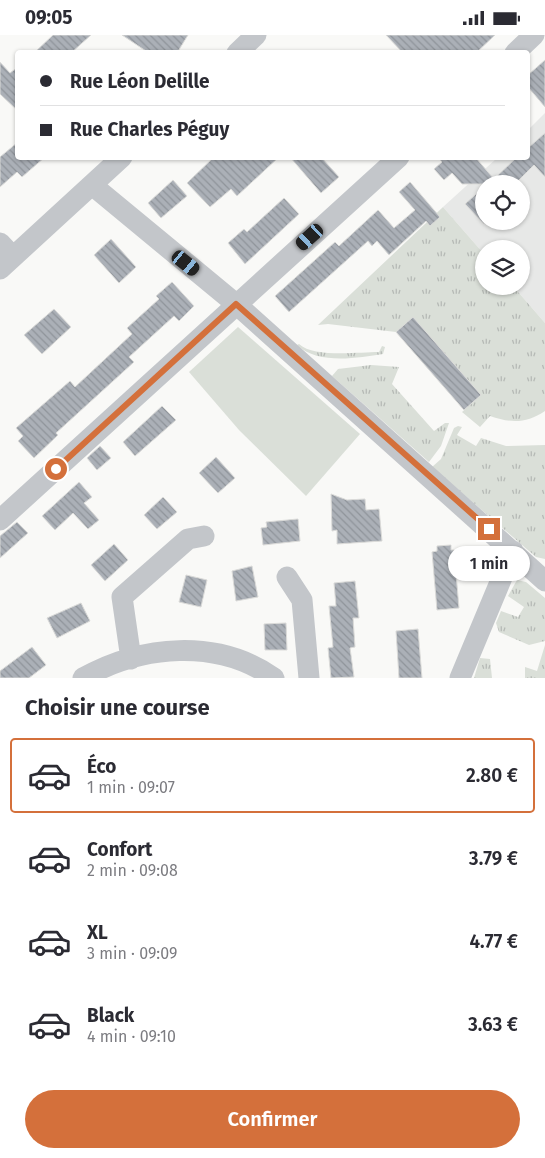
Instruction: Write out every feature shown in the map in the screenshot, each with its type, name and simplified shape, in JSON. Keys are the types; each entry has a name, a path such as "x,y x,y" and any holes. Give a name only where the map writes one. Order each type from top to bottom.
{"street":[{"path":"240,50 256,35"},
{"path":"518,50 534,35"},
{"path":"4,256 92,185 119,160"},
{"path":"0,520 396,160"},
{"path":"92,185 236,304 545,581"},
{"path":"131,659 122,597 188,539 204,536"},
{"path":"460,678 513,551"},
{"path":"287,577 302,600 309,678"},
{"path":"83,678 131,659 167,650 200,650 234,658 274,678"}],"shaded area":[{"path":"545,113 545,323 521,295 530,295 530,240 475,240 475,244 443,207 475,178 475,230 530,230 530,175 478,175 495,160 530,160 530,128"}],"green space":[{"path":"443,207 475,244 475,295 521,295 545,323 545,411 531,418 518,421 490,416 480,427 462,412 481,395 413,317 396,332 328,324 318,325"},
{"path":"238,327 360,434 306,496 239,430 189,372"},
{"path":"299,344 325,353 379,352 382,346 385,347 383,354 350,358 327,358 306,351 297,345"},
{"path":"371,365 399,367 392,384 434,431 445,423 449,423 441,446 429,462 332,376 338,369"},
{"path":"462,427 457,435 476,446 481,438 506,446 545,445 545,559 536,557 432,467 441,459 454,428"},
{"path":"517,580 526,582 545,598 545,641 529,645 499,632 496,623 501,611 518,617 524,607 508,596"},
{"path":"545,645 545,678 525,678 525,667 537,671"},
{"path":"480,658 490,659 492,678 474,678"}],"building":[{"path":"53,35 91,35 74,50 37,50"},
{"path":"122,35 188,35 179,50 144,50"},
{"path":"386,35 495,35 479,50 400,50"},
{"path":"545,60 545,107 530,89 530,73"},
{"path":"0,62 10,73 15,69 15,108 0,94"},
{"path":"545,133 545,177 534,165 524,175 498,175 514,160 530,160 530,146"},
{"path":"15,144 15,160 42,160 22,177 17,172 0,187 0,157"},
{"path":"211,160 276,160 237,196 231,189 210,207 187,183"},
{"path":"293,160 324,160 339,177 321,193"},
{"path":"440,160 478,160 491,175 475,175 475,184 462,184 452,173 444,180 434,169 442,162"},
{"path":"173,180 187,196 161,218 148,203"},
{"path":"410,182 440,217 430,226 426,221 389,255 377,241 372,246 368,241 289,312 275,296 335,242 339,246 378,210 394,228 415,210 399,192"},
{"path":"475,195 475,215 465,204"},
{"path":"284,198 299,214 245,264 228,243 244,229 247,232"},
{"path":"111,239 136,267 119,283 94,255"},
{"path":"172,282 194,306 179,321 174,316 129,357 134,362 56,433 58,435 34,458 18,441 23,436 16,428 70,381 75,387 132,334 127,328 159,299 156,296"},
{"path":"54,309 71,327 42,354 24,335"},
{"path":"413,317 481,395 464,410 396,332"},
{"path":"162,406 176,420 135,456 123,442"},
{"path":"100,446 111,458 97,470 87,458"},
{"path":"216,457 235,478 218,493 199,473"},
{"path":"79,482 92,497 84,503 99,520 88,529 73,513 55,530 42,516"},
{"path":"331,494 347,500 365,499 366,510 379,509 382,541 337,544 337,530 332,531"},
{"path":"163,497 177,512 157,529 144,515"},
{"path":"298,519 300,541 263,545 261,528 267,527 266,522"},
{"path":"17,522 28,533 0,558 0,536"},
{"path":"114,544 128,560 105,581 91,565"},
{"path":"451,545 451,550 454,550 459,608 437,610 432,552 437,551 437,546"},
{"path":"252,566 258,597 236,601 232,571"},
{"path":"186,575 207,580 201,607 179,602"},
{"path":"355,581 359,618 353,618 355,647 350,648 354,677 331,678 328,648 333,647 329,606 336,606 334,583"},
{"path":"81,603 90,621 57,638 47,618"},
{"path":"286,623 287,650 265,650 264,624"},
{"path":"418,629 422,678 399,678 396,631"},
{"path":"32,647 46,665 29,678 0,678 0,671"}],"route":[{"path":"56,469 236,304 489,529"}]}
